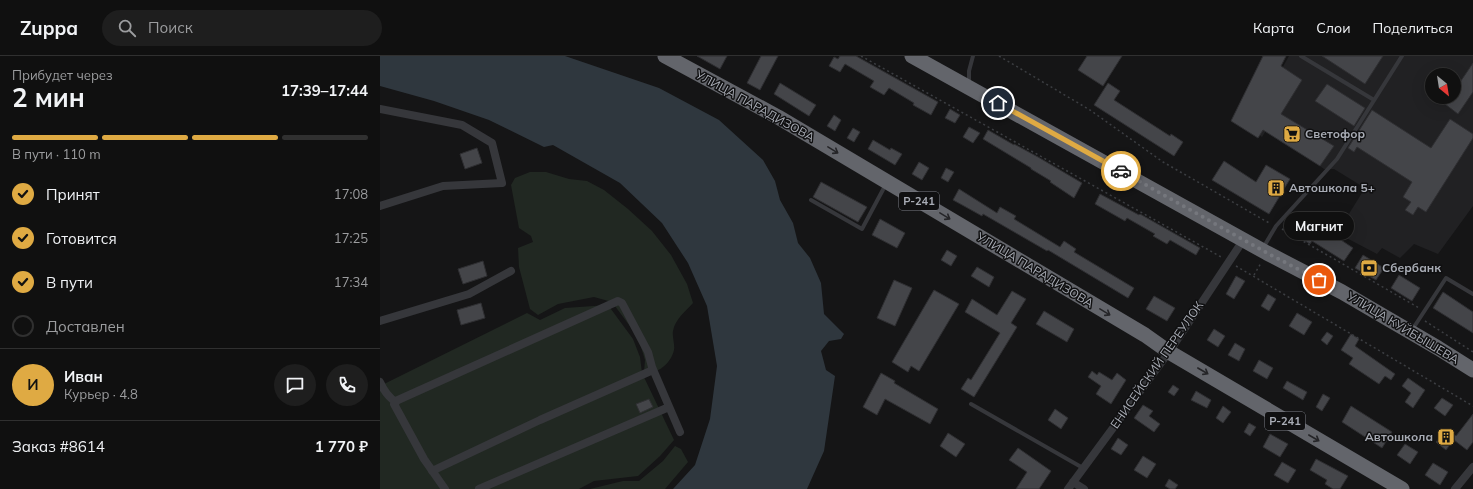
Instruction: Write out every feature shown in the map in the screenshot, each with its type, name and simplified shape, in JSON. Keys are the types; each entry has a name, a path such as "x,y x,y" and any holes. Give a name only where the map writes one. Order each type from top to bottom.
{"highway":[{"name":"УЛИЦА ПАРАДИЗОВА","path":"665,56 778,117 1145,335 1169,352 1402,489"},
{"name":"УЛИЦА КУЙБЫШЕВА","path":"912,56 1244,239 1262,255 1342,292 1473,370"}],"street":[{"path":"380,109 462,125 492,143 502,183 443,186 380,206"},
{"name":"ЕНИСЕЙСКИЙ ПЕРЕУЛОК","path":"1070,486 1169,352 1244,239"},
{"path":"380,321 469,294 511,270"},
{"path":"396,402 618,301 622,303 648,352 653,370 680,432"},
{"path":"432,471 540,420 653,370"},
{"path":"380,382 384,391 396,402"},
{"path":"396,402 394,404 424,460 445,489"},
{"path":"479,489 670,407"},
{"path":"1455,489 1473,467"},
{"path":"1070,486 1084,489"}],"lane":[{"path":"970,88 969,71 973,56"},
{"path":"1301,56 1374,100"},
{"path":"1262,255 1276,226 1337,158 1402,56"},
{"path":"811,200 862,229 888,182"},
{"path":"1411,332 1446,278 1473,294"},
{"path":"971,404 1083,468"}],"path":[{"path":"861,56 1208,249 1228,262 1254,275 1473,406"},
{"path":"999,56 1090,110 1163,162 1424,311"},
{"path":"1254,275 1262,255"},
{"path":"1420,318 1473,352"}],"shaded area":[{"path":"380,56 565,56 659,88 719,120 763,160 775,181 780,200 793,223 798,243 810,258 821,283 824,314 844,334 841,339 829,341 821,351 826,370 835,376 824,451 807,489 673,489 695,465 710,419 717,366 707,306 688,263 662,223 620,183 553,145 544,147 489,120 434,101 380,86"},
{"path":"1289,56 1473,56 1473,206 1438,254 1414,244 1400,258 1382,248 1377,254 1337,233 1365,188 1334,169 1324,169 1267,129 1262,137 1236,117 1264,100"},
{"path":"530,172 546,172 569,179 587,181 604,190 652,231 671,255 687,284 693,303 676,323 673,333 674,350 667,363 659,370 654,372 644,372 645,360 638,337 612,302 594,297 558,304 538,315 530,309 519,267 518,248 533,242 531,236 519,228 511,185 515,178"},
{"path":"608,305 633,339 640,357 642,373 674,440 660,456 638,476 594,481 579,489 380,489 380,386 527,313 540,320 565,308"},
{"path":"675,446 681,449 688,462 665,489 590,489 623,481 639,481 663,461"}],"building":[{"path":"697,56 727,56 720,69"},
{"path":"761,56 778,56 760,90 747,83"},
{"path":"840,56 856,56 938,102 931,115 913,105 914,103 889,88 884,95 870,87 874,81 845,64 840,72 829,66 834,57 838,59"},
{"path":"1087,56 1122,56 1103,86 1078,70"},
{"path":"1263,56 1286,56 1281,66 1302,80 1281,114 1334,146 1320,166 1263,130 1258,138 1231,121"},
{"path":"1322,56 1383,56 1365,84"},
{"path":"1473,63 1473,92 1458,114 1445,104 1461,104 1461,81"},
{"path":"780,83 816,105 809,116 774,94"},
{"path":"1108,83 1120,91 1114,100 1170,136 1171,134 1183,142 1174,156 1094,105"},
{"path":"1327,84 1365,108 1354,126 1315,101"},
{"path":"950,109 960,115 955,123 945,118"},
{"path":"1372,110 1431,148 1450,119 1473,134 1473,138 1426,212 1418,207 1413,215 1405,210 1411,202 1403,197 1412,182 1357,147 1354,152 1348,148"},
{"path":"834,115 841,120 835,131 827,126"},
{"path":"969,127 980,133 973,143 963,137"},
{"path":"853,128 860,132 854,142 847,138"},
{"path":"988,130 1082,183 1074,198 1031,168 983,139"},
{"path":"873,140 890,150 891,148 902,154 895,165 868,149"},
{"path":"477,148 482,163 465,169 460,154"},
{"path":"1224,161 1256,182 1266,165 1290,179 1269,214 1212,180"},
{"path":"919,162 929,168 922,180 912,174"},
{"path":"946,168 954,172 948,182 941,178"},
{"path":"821,182 867,207 858,222 813,197"},
{"path":"959,189 997,213 1000,207 1016,216 1014,219 1060,247 1064,241 1076,249 1074,252 1134,288 1128,298 1048,250 1047,251 983,214 982,216 953,200"},
{"path":"1100,194 1139,215 1140,214 1200,248 1196,255 1170,240 1167,244 1153,236 1155,234 1127,218 1125,221 1095,204"},
{"path":"1296,216 1326,236 1329,232 1353,248 1344,261 1312,241 1310,244 1287,230"},
{"path":"880,219 905,233 897,248 872,235"},
{"path":"947,250 957,256 951,266 941,260"},
{"name":"Сбербанк","path":"1363,255 1384,268 1376,280 1355,268"},
{"path":"483,261 487,276 463,284 458,269"},
{"path":"977,267 994,277 989,287 971,276"},
{"path":"1399,275 1420,288 1412,301 1391,288"},
{"path":"1236,276 1245,281 1234,299 1226,294"},
{"path":"894,280 912,288 895,326 877,318"},
{"path":"934,290 959,304 919,371 911,366 908,372 892,362"},
{"path":"1012,291 1026,299 1011,323 1017,327 974,397 961,389 968,378 971,380 1000,333 965,312 972,299 997,315"},
{"path":"1443,292 1473,312 1473,333 1433,308"},
{"path":"1268,294 1276,299 1269,311 1261,306"},
{"path":"1154,296 1175,308 1167,321 1146,309"},
{"path":"481,303 485,318 461,325 457,310"},
{"path":"1044,311 1074,329 1067,342 1036,324"},
{"path":"1297,313 1312,322 1304,335 1289,326"},
{"path":"1214,329 1225,336 1218,347 1207,340"},
{"path":"1327,332 1333,336 1327,345 1321,340"},
{"path":"1351,334 1359,339 1355,346 1395,374 1391,380 1385,376 1379,384 1349,364 1353,358 1341,350"},
{"path":"1235,343 1245,349 1239,361 1228,355"},
{"path":"1259,360 1273,368 1267,379 1253,371"},
{"path":"1092,371 1097,375 1099,372 1112,380 1117,373 1126,380 1111,404 1096,394 1101,386 1088,377"},
{"path":"881,373 895,381 894,383 938,409 930,424 885,399 877,415 863,407"},
{"path":"1408,378 1425,390 1413,408 1405,402 1411,393 1402,386"},
{"path":"1287,381 1307,392 1303,400 1283,388"},
{"path":"1173,385 1179,389 1174,396 1168,392"},
{"path":"1196,391 1211,400 1207,408 1191,400"},
{"path":"1323,394 1330,398 1322,411 1316,407"},
{"path":"1442,398 1453,405 1445,416 1434,408"},
{"path":"649,399 653,407 640,413 636,404"},
{"path":"1143,405 1153,411 1149,416 1160,424 1154,432 1134,418"},
{"path":"1223,406 1231,412 1223,423 1216,418"},
{"path":"1351,406 1392,432 1382,448 1342,422"},
{"path":"1055,409 1068,418 1061,429 1048,420"},
{"path":"1473,414 1473,442 1467,450 1454,439 1446,450 1436,442 1447,429 1456,436"},
{"path":"1249,423 1256,427 1250,436 1244,432"},
{"path":"948,433 965,444 956,457 940,446"},
{"path":"1270,434 1288,444 1280,457 1263,447"},
{"path":"1118,438 1128,445 1121,455 1111,449"},
{"path":"1405,444 1418,452 1410,464 1397,455"},
{"path":"1018,448 1051,471 1039,489 1016,489 1027,472 1009,460"},
{"path":"1143,456 1156,464 1147,478 1134,470"},
{"path":"1316,459 1348,476 1340,489 1333,489 1325,484 1327,480 1310,470"},
{"path":"1282,462 1296,470 1288,483 1274,475"},
{"path":"1433,463 1448,472 1440,485 1425,475"},
{"path":"1169,479 1178,485 1175,489 1170,489 1165,486"}],"way so far":[{"path":"1121,171 1267,253 1319,280"}],"place":[{"name":"Светофор","path":"1292,134"},
{"name":"Автошкола 5+","path":"1276,188"},
{"name":"Сбербанк","path":"1369,268"},
{"name":"Магнит","path":"1319,280"},
{"name":"Автошкола","path":"1446,437"}],"route":[{"path":"998,103 1121,171"}]}
